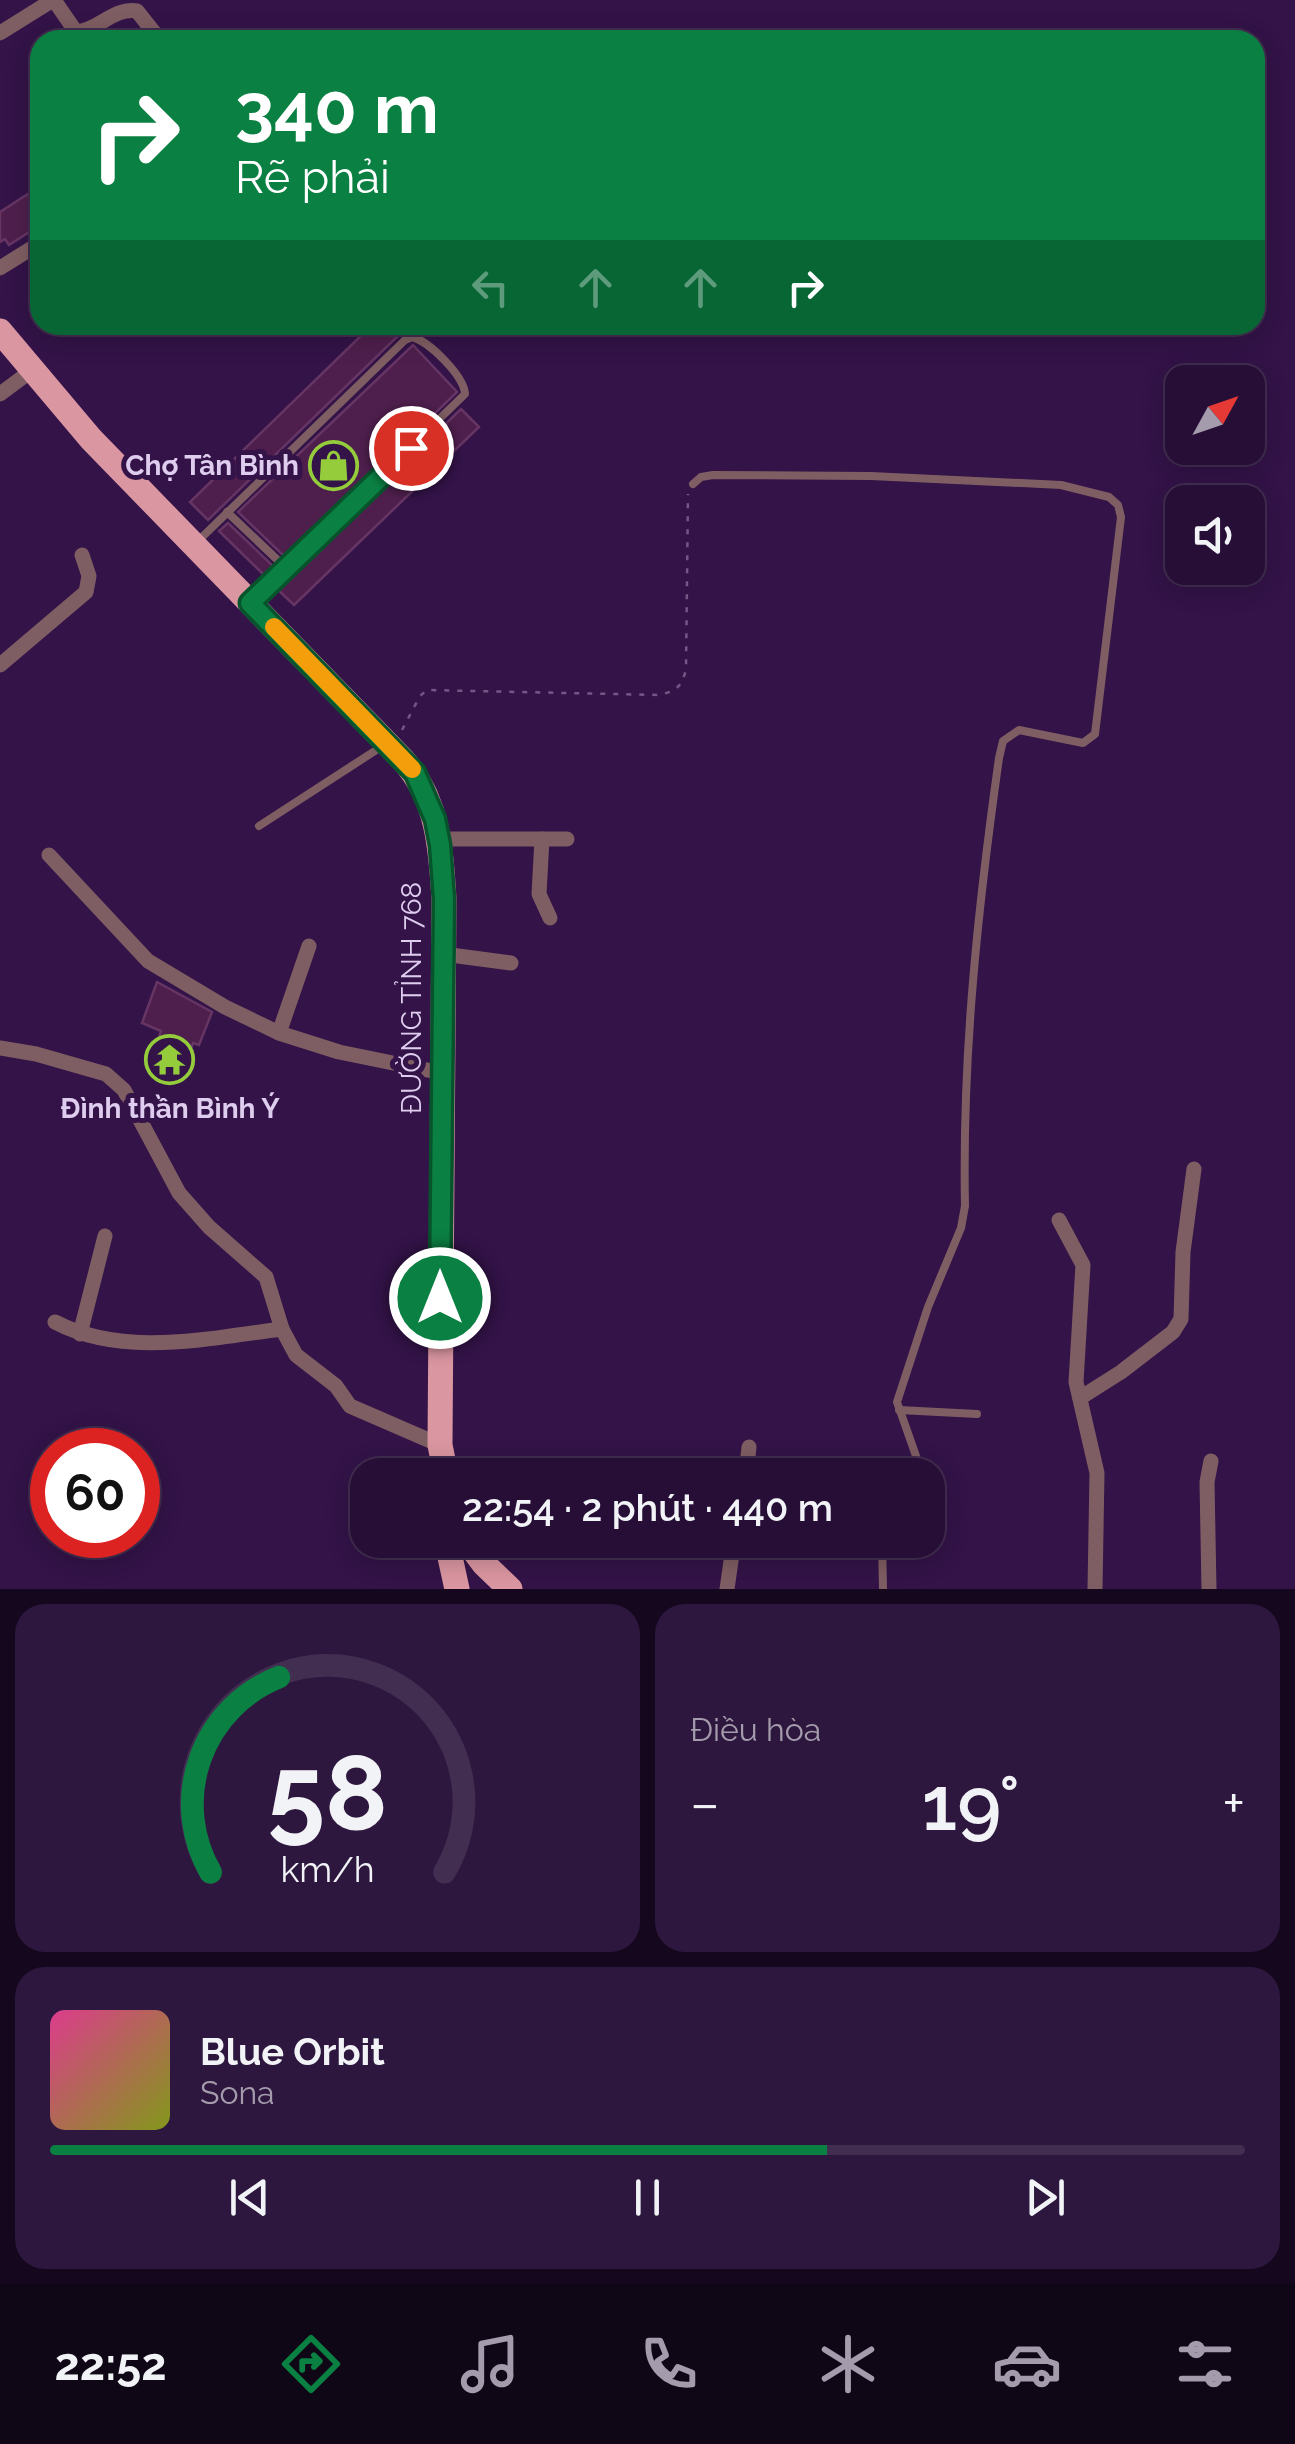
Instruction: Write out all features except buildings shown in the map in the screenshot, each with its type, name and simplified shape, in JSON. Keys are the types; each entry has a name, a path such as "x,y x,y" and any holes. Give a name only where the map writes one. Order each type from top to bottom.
{"main road":[{"name":"ĐƯỜNG TỈNH 768","path":"0,331 91,439 390,746 421,785 439,839 443,954 443,1458"},
{"path":"450,1558 457,1589"},
{"path":"480,1558 510,1589"}],"street":[{"path":"0,32 54,0 75,30"},
{"path":"90,30 128,9 137,11 152,30"},
{"path":"0,268 30,248"},
{"path":"0,394 31,371"},
{"path":"0,664 86,592 89,576 82,555"},
{"path":"439,839 567,839"},
{"path":"542,839 539,894 550,918"},
{"path":"49,855 148,961 225,1008 279,1033 339,1052 442,1072"},
{"path":"279,1033 309,946"},
{"path":"443,954 511,962"},
{"path":"0,1048 106,1074 124,1090 180,1193 208,1226 266,1276 282,1329 296,1355 336,1386 350,1406 440,1445"},
{"path":"1080,1398 1173,1332 1181,1319 1182,1264 1194,1169"},
{"path":"1058,1220 1083,1264 1076,1382 1097,1473 1095,1589"},
{"path":"80,1334 105,1236"},
{"path":"55,1322 80,1334 174,1342 282,1329"},
{"path":"748,1458 749,1447"},
{"path":"1209,1589 1207,1482 1211,1461"},
{"path":"727,1589 731,1558"}],"lane":[{"path":"194,545 405,340 412,336 423,340 463,383 465,394 250,603"},
{"path":"692,484 701,477 732,475 871,476 1060,485 1110,497 1118,505 1121,517 1095,734 1083,743 1019,730 1004,742 999,758 972,977 966,1060 964,1215 897,1402 916,1458"},
{"path":"228,512 286,568"},
{"path":"259,826 390,746"},
{"path":"899,1410 977,1414"},
{"path":"883,1558 884,1589"}],"path":[{"path":"390,746 420,696 428,690 659,696 683,684 687,497 692,484"}],"slow traffic":[{"path":"274,627 412,769"}],"place":[{"name":"Chợ Tân Bình","path":"334,465"},
{"name":"Đình thần Bình Ý","path":"170,1060"}],"route":[{"path":"411,448 250,603 415,773 435,819 444,899 440,1298"}]}
